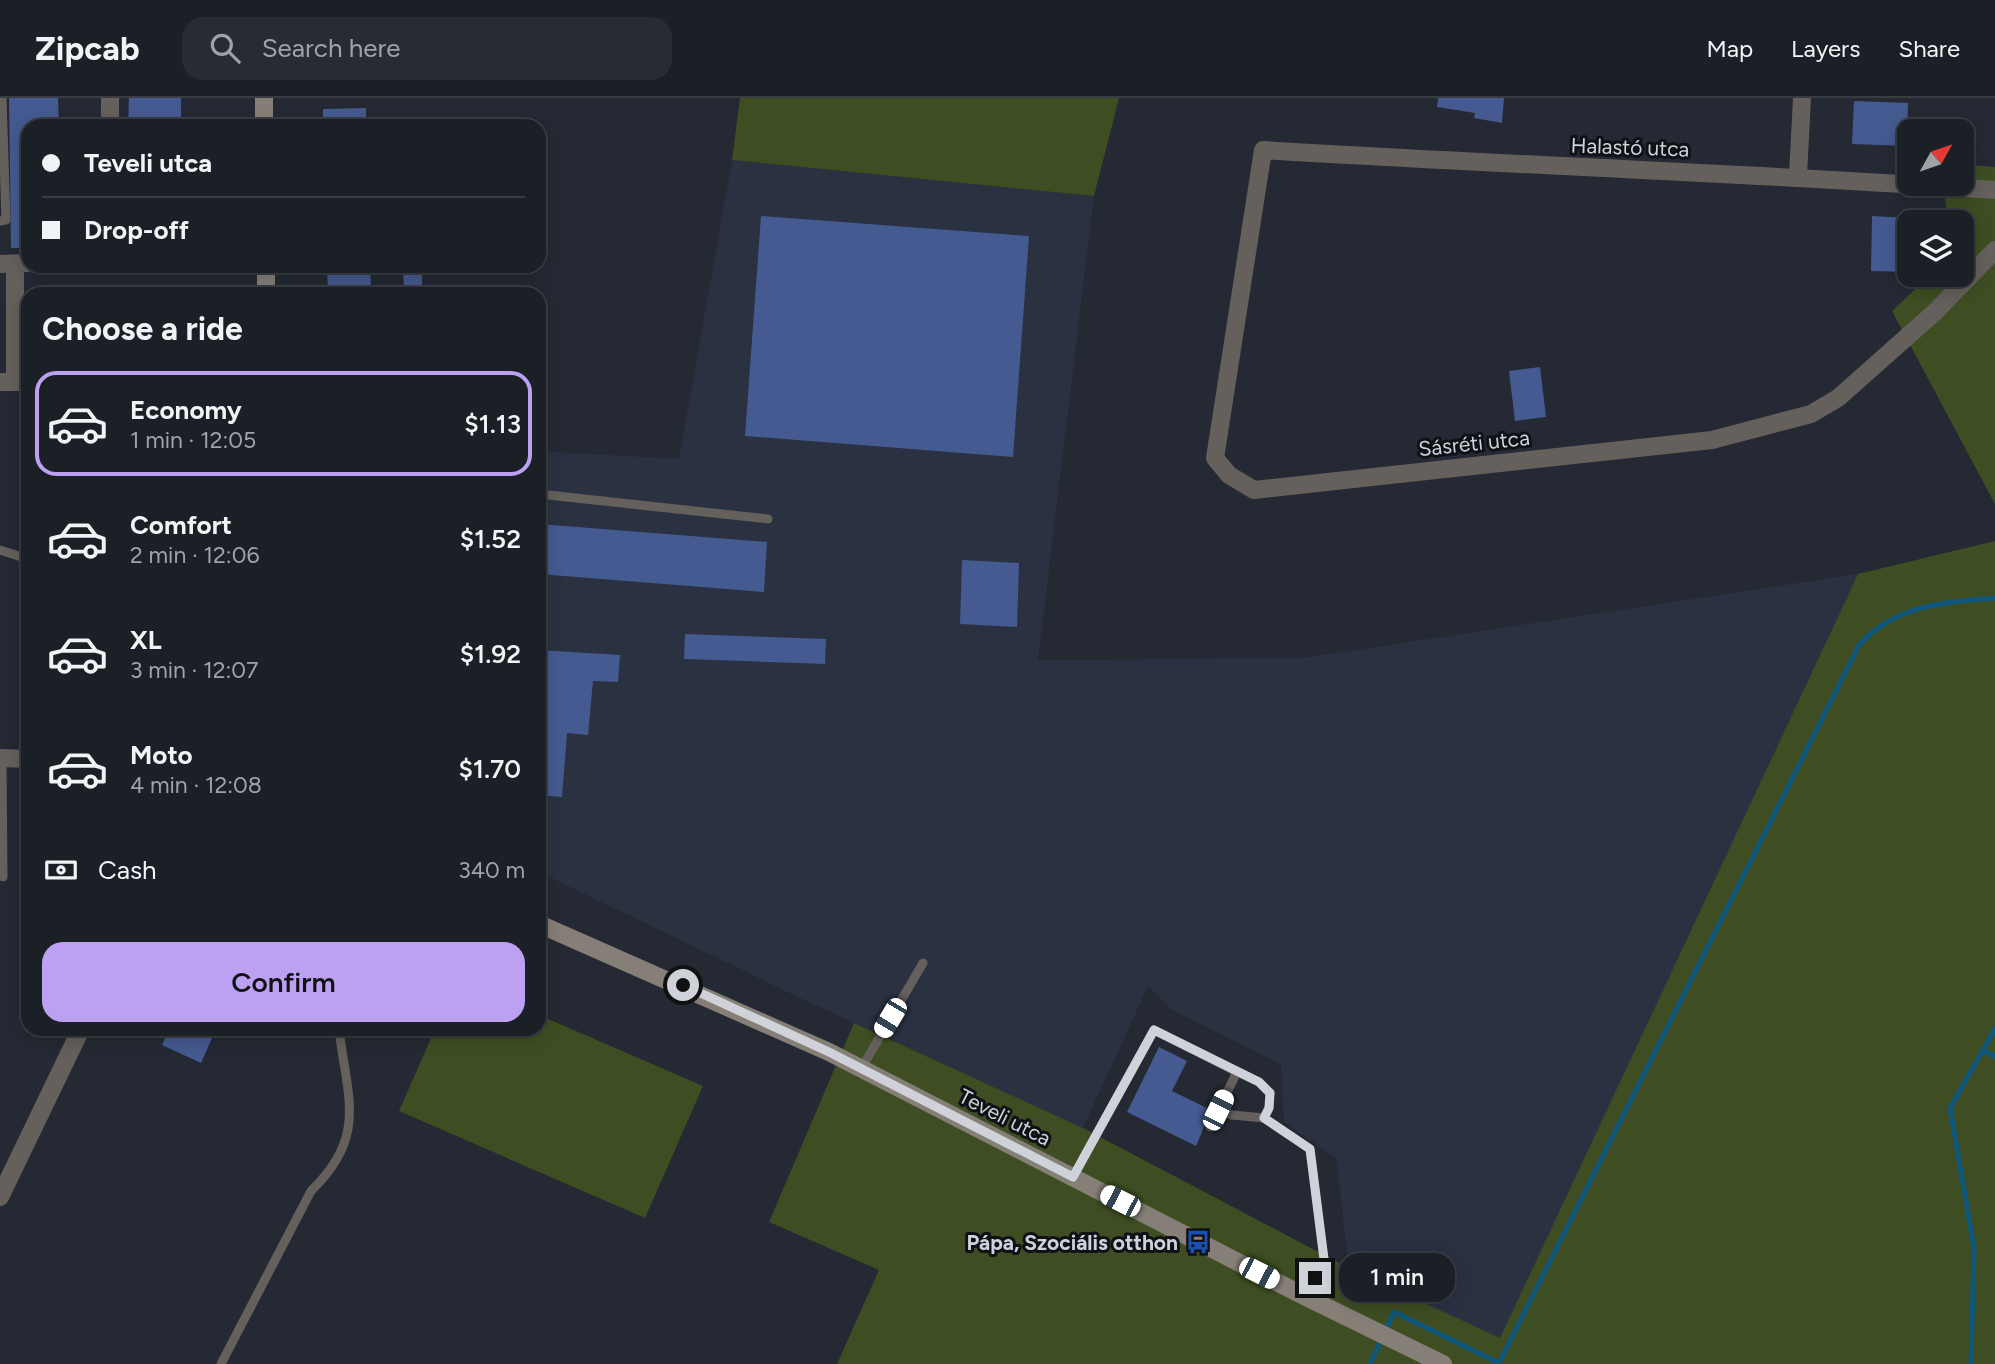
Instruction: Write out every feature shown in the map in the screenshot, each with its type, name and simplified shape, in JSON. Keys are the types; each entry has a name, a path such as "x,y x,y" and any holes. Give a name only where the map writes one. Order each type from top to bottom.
{"main road":[{"path":"264,98 264,119"},
{"name":"Teveli utca","path":"546,927 683,985 861,1069 1306,1297 1443,1364"}],"street":[{"path":"110,98 110,119"},
{"path":"1798,176 1802,98"},
{"name":"Halastó utca","path":"1263,150 1528,166 1798,176 1995,190"},
{"name":"Sásréti utca","path":"1263,150 1216,458 1229,475 1254,489 1712,440 1800,418 1822,408 1861,380 1935,312 1995,250"},
{"path":"14,264 14,382"},
{"path":"1,758 21,759"},
{"path":"0,1198 78,1036"}],"lane":[{"path":"0,220 6,220 2,98"},
{"path":"546,495 768,519"},
{"path":"0,550 21,557"},
{"path":"1,758 3,877"},
{"path":"861,1069 923,963"},
{"path":"1073,1177 1154,1030 1259,1082 1270,1093 1269,1108 1264,1118"},
{"path":"221,1364 311,1191 334,1169 341,1153 352,1117 340,1036"},
{"path":"1210,1127 1237,1072"},
{"path":"1218,1110 1232,1115 1264,1118 1310,1149 1324,1259 1306,1297"}],"shaded area":[{"path":"732,160 1094,196 1038,660 1303,658 1858,574 1500,1339 1349,1268 1336,1158 1284,1122 1281,1064 1171,1009 1148,986 1083,1128 800,998 546,875 546,451 679,459"}],"green space":[{"path":"740,98 1119,98 1094,196 732,160"},
{"path":"1974,165 1995,167 1995,504 1892,311 1917,287 1974,287 1974,210 1946,210 1945,196 1974,196"},
{"path":"1995,541 1995,1364 837,1364 879,1270 769,1222 854,1023 1083,1128 1349,1268 1500,1338 1858,574"},
{"path":"546,1018 703,1086 645,1218 399,1111 432,1036 546,1036"}],"building":[{"path":"9,98 58,98 59,119 21,119 21,248 11,248"},
{"path":"129,98 181,98 181,119 128,119"},
{"path":"1438,98 1504,98 1502,123 1474,118 1475,113 1437,107"},
{"path":"1854,101 1908,103 1908,119 1897,119 1897,146 1852,144"},
{"path":"366,108 366,119 323,119 323,109"},
{"path":"761,216 1029,236 1013,457 745,436"},
{"path":"1872,216 1897,217 1897,272 1871,271"},
{"path":"327,273 370,273 371,287 328,287"},
{"path":"403,273 422,273 422,287 404,287"},
{"path":"1540,367 1546,417 1515,421 1509,371"},
{"path":"546,525 767,542 764,592 546,575"},
{"path":"962,560 1019,563 1017,627 960,624"},
{"path":"685,634 826,639 825,664 684,659"},
{"path":"546,650 620,655 618,682 593,681 588,735 567,733 562,797 546,796"},
{"path":"166,1036 213,1036 201,1063 162,1045"},
{"path":"1159,1047 1187,1061 1172,1091 1211,1110 1196,1146 1127,1112"}],"waterway":[{"path":"1370,1364 1394,1312 1499,1363 1859,645 1888,621 1921,608 1957,601 1995,598"},
{"path":"1971,1364 1974,1248 1950,1108 1995,1029"},
{"path":"1983,1050 1995,1057"}],"place":[{"name":"Pápa, Szociális otthon","path":"1198,1242"}],"route":[{"path":"683,985 829,1052 1073,1177 1154,1030 1259,1082 1270,1093 1269,1108 1264,1118 1310,1149 1324,1259 1315,1278"}]}
